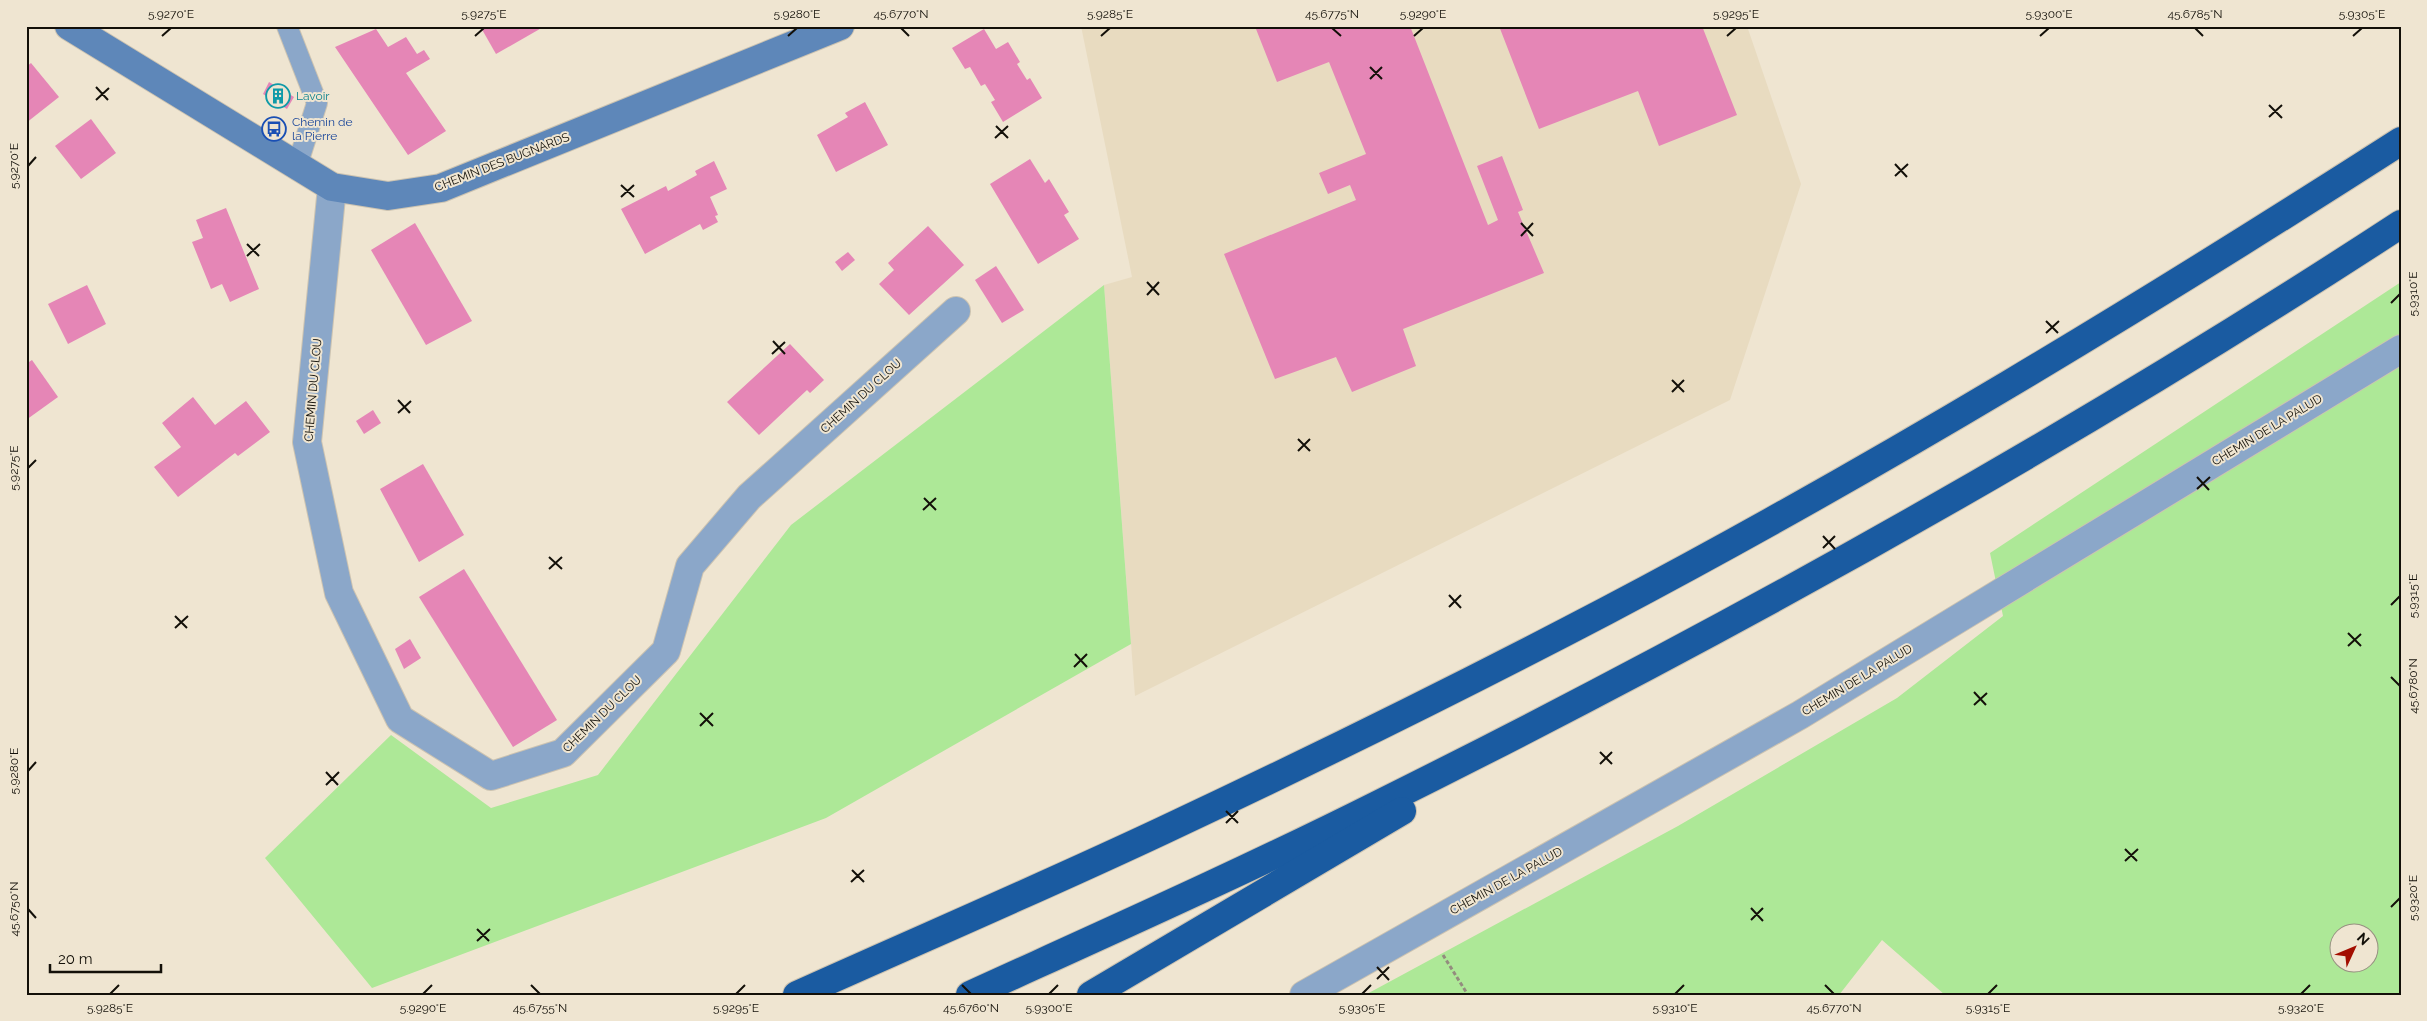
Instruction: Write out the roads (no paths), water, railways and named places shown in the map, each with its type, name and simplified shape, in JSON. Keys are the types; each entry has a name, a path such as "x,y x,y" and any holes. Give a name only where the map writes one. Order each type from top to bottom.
{"highway":[{"path":"797,995 1160,832 1355,738 1608,610 1926,433 2251,238 2401,141"},
{"path":"1091,995 1623,680 1916,519 2085,421 2293,295 2401,224"},
{"path":"970,995 1168,905 1366,810 1623,680"}],"street":[{"name":"CHEMIN DES BUGNARDS","path":"69,26 332,187 388,196 441,188 840,26"},
{"name":"CHEMIN DU CLOU","path":"332,187 307,442 339,593 400,719 491,776 563,752 666,651 690,566 749,497 956,311"},
{"name":"CHEMIN DE LA PALUD","path":"1304,995 1800,715 2401,349"}],"lane":[{"path":"287,26 317,103 297,166"}],"place":[{"name":"Lavoir","path":"278,96"},
{"name":"Chemin de la Pierre","path":"274,129"}]}
